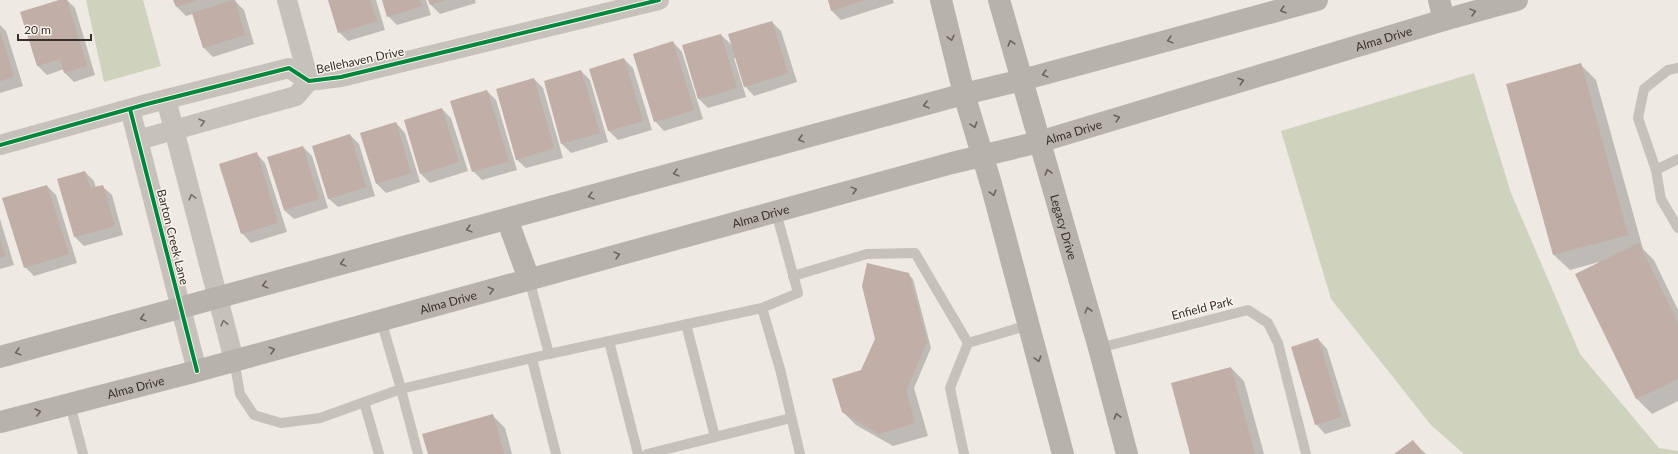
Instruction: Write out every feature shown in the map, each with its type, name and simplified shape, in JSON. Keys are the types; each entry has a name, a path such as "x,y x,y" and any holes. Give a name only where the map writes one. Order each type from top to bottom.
{"main road":[{"path":"942,0 964,94 983,155 1063,454"},
{"name":"Legacy Drive","path":"999,0 1127,454"},
{"path":"0,357 964,94 1022,80 1317,0"},
{"name":"Alma Drive","path":"0,422 234,360 983,155 1039,142 1441,10 1517,0"},
{"path":"507,219 529,279"}],"street":[{"path":"287,0 309,81"},
{"name":"Bellehaven Drive","path":"138,140 296,96 309,81 349,75 659,0"},
{"name":"Bellehaven Drive","path":"0,145 166,99 289,68 309,81"},
{"path":"166,99 234,360"},
{"name":"Barton Creek Lane","path":"130,109 197,370"}],"lane":[{"path":"1678,68 1668,70 1644,89 1638,118 1656,170 1661,199 1678,228"},
{"path":"1656,170 1678,159"},
{"path":"234,360 240,394 254,415 281,423 320,418 401,389 549,354 762,308 798,293 776,212"},
{"path":"793,276 867,254 916,253 968,343"},
{"path":"529,279 549,354"},
{"path":"762,308 780,369 800,454"},
{"name":"Enfield Park","path":"1098,348 1248,310 1268,323 1278,343 1306,454"},
{"path":"381,320 418,454"},
{"path":"686,324 715,437"},
{"path":"968,343 1029,325"},
{"path":"609,341 638,454"},
{"path":"964,454 950,388 968,343"},
{"path":"532,359 556,454"},
{"path":"364,402 379,454"},
{"path":"70,404 83,454"},
{"path":"647,454 791,418"}],"green space":[{"path":"86,0 143,0 161,66 104,82"},
{"path":"1474,73 1511,193 1580,354 1659,448 1678,451 1678,454 1464,454 1431,425 1331,299 1281,131"}],"building":[{"path":"59,0 67,0 87,66 64,73 60,59 37,66 20,12"},
{"path":"173,0 198,0 176,7"},
{"path":"235,0 245,35 203,48 192,13"},
{"path":"328,0 370,0 377,21 338,33"},
{"path":"382,0 420,0 422,6 387,17"},
{"path":"428,0 446,0 430,5"},
{"path":"828,0 865,0 831,11"},
{"path":"772,21 788,73 744,87 728,34"},
{"path":"0,31 14,77 0,81"},
{"path":"721,34 737,88 698,99 682,45"},
{"path":"673,41 694,110 654,122 633,54"},
{"path":"624,58 643,121 608,131 589,69"},
{"path":"1581,63 1628,235 1553,255 1506,84"},
{"path":"581,70 600,133 561,144 544,81"},
{"path":"534,78 554,148 516,160 496,89"},
{"path":"487,90 509,161 472,172 450,101"},
{"path":"442,108 459,162 420,174 404,120"},
{"path":"396,122 411,173 376,184 360,133"},
{"path":"350,134 366,187 328,199 312,146"},
{"path":"303,146 319,199 284,210 267,157"},
{"path":"257,152 278,223 241,234 219,164"},
{"path":"85,171 90,188 103,185 115,226 74,237 57,179"},
{"path":"47,185 69,254 24,268 2,198"},
{"path":"0,239 6,256 0,257"},
{"path":"1639,243 1678,324 1678,379 1636,399 1575,274"},
{"path":"867,263 909,273 927,342 906,391 915,423 879,434 842,412 832,379 861,370 875,339 862,286"},
{"path":"1318,338 1342,417 1315,425 1291,347"},
{"path":"1231,367 1255,454 1190,454 1171,383"},
{"path":"493,414 504,454 428,454 422,434"},
{"path":"1413,440 1423,454 1394,454"}],"cycle path":[{"path":"0,145 147,104 289,68 309,81 341,77 659,0"},
{"path":"130,109 197,371"}]}
